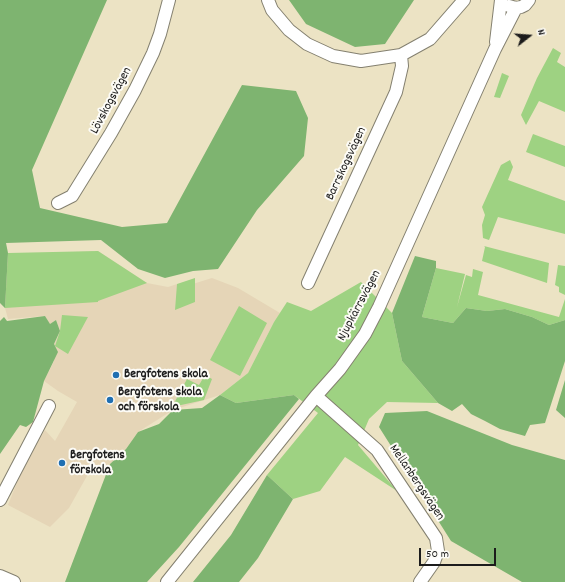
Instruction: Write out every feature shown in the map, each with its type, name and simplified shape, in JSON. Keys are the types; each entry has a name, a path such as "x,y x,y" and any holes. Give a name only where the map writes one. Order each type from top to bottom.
{"street":[{"name":"Lövskogsvägen","path":"58,203 72,196 111,133 135,90 153,53 160,34 169,0"},
{"path":"268,0 272,10 293,33 307,44 333,56 361,61 400,55 430,39 464,0"},
{"name":"Njupkärrsvägen","path":"167,582 316,396 340,369 380,307 495,49 516,8 508,6 501,0"},
{"name":"Njupkärrsvägen","path":"495,49 501,0"},
{"path":"516,8 525,5 529,0"},
{"name":"Barrskogsvägen","path":"308,283 396,92 402,66 400,55"},
{"name":"Mellanbergsvägen","path":"316,396 377,450 436,538 438,551 434,562 420,582"},
{"path":"0,500 49,406"},
{"path":"0,576 14,582"}],"shaded area":[{"name":"Bergfotens skola","path":"98,251 147,283 168,287 177,284 183,287 212,278 238,288 280,313 248,373 220,395 173,410 138,432 126,449 101,470 87,463 92,467 69,508 50,527 8,505 24,465 45,430 55,441 77,402 44,381 54,361 54,344 60,331 56,320 50,325 45,316 8,319 5,308 8,255"}],"green space":[{"path":"0,0 107,0 32,170 40,208 122,227 167,223 242,85 296,91 308,118 304,156 257,210 218,269 193,271 165,278 138,269 101,240 6,243 8,253 5,308 0,303"},
{"path":"289,0 414,0 385,44 355,47 306,24"},
{"path":"553,48 561,53 557,62 565,67 565,112 539,101 526,125 521,115 537,78"},
{"path":"502,73 509,76 500,98 494,97"},
{"path":"533,134 565,146 565,167 526,152"},
{"path":"510,160 513,167 508,180 565,201 565,234 498,217 489,240 483,238 482,225 485,215 482,207 501,165"},
{"path":"484,246 549,263 547,283 482,261"},
{"path":"98,251 147,283 98,302 5,308 8,253"},
{"path":"415,256 436,261 436,268 422,317 453,323 466,308 487,311 505,309 532,317 549,325 565,320 565,361 545,423 530,425 525,436 500,429 471,414 462,404 452,411 438,403 402,361 392,313"},
{"path":"558,265 565,266 565,295 559,292 559,287 555,285"},
{"path":"436,268 465,274 457,307 466,275 472,277 473,269 483,272 478,295 559,317 565,299 565,320 549,325 532,317 505,309 487,311 466,308 453,323 422,317"},
{"path":"195,278 195,302 175,310 177,284"},
{"path":"361,282 392,313 402,361 438,403 387,402 369,419 358,445 397,491 345,457 320,491 293,499 267,475 318,413 294,395 236,403 220,395 248,373 274,322 287,302 311,311"},
{"path":"239,306 267,323 240,376 210,360"},
{"path":"62,315 88,317 68,354 55,346 60,331"},
{"path":"45,316 50,324 56,320 60,331 54,344 58,352 44,381 33,422 26,427 20,425 0,454 0,321 4,317 7,321"},
{"path":"205,375 212,379 204,400 172,407 187,379 199,385"},
{"path":"565,380 565,418 556,410"},
{"path":"220,395 236,403 294,395 299,399 179,547 147,582 65,582 110,464 126,449 138,432 159,424 173,410 202,408"},
{"path":"427,411 512,445 565,460 565,582 522,582 451,541 379,427 385,413"},
{"path":"267,475 293,499 258,558 239,582 193,582 231,535"}],"place":[{"name":"Bergfotens skola","path":"116,375"},
{"name":"Bergfotens skola och förskola","path":"110,400"},
{"name":"Bergfotens förskola","path":"62,463"}]}
